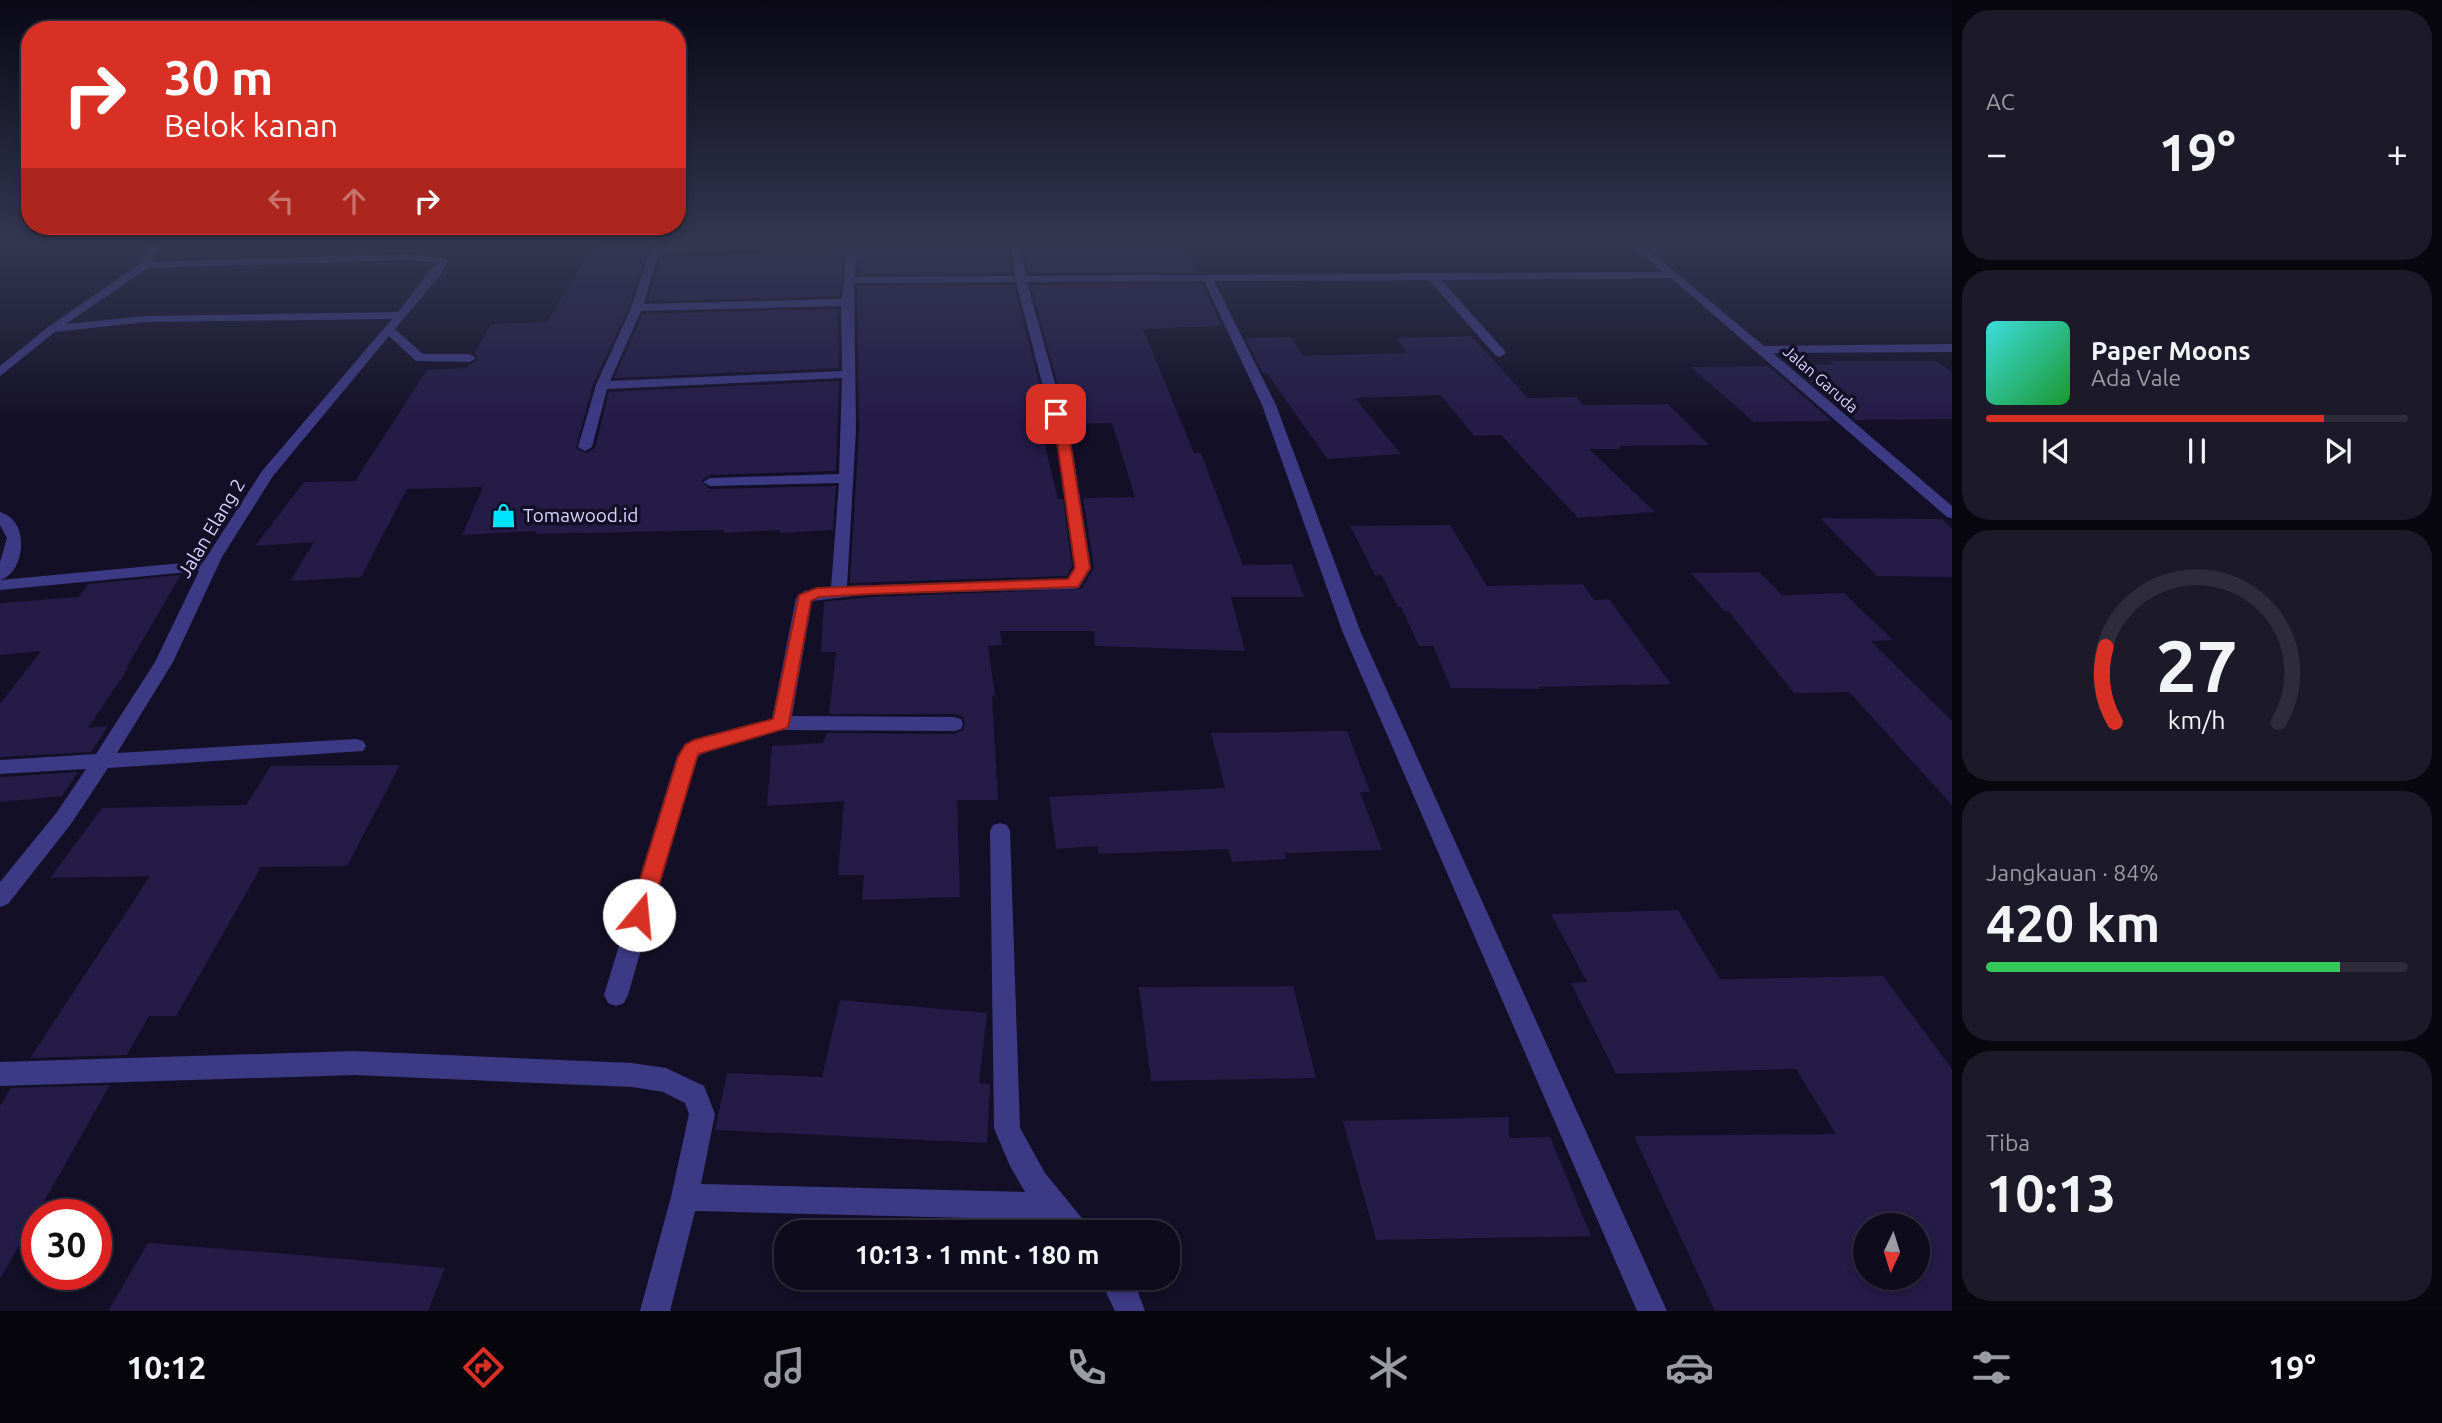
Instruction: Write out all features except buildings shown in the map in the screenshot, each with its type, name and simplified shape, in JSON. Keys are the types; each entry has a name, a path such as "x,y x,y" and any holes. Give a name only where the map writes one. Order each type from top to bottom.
{"street":[{"path":"0,372 52,329 87,305"},
{"name":"Jalan Elang 2","path":"0,898 64,818 164,662 210,565 267,474 410,305"},
{"path":"585,447 602,385 637,308 736,305"},
{"path":"839,591 849,430 847,305"},
{"path":"781,723 804,598 817,592 1073,584 1083,568 1064,441 1028,305"},
{"path":"1221,305 1269,405 1352,633 1652,1311"},
{"path":"1458,305 1500,353"},
{"name":"Jalan Garuda","path":"1709,305 1952,514"},
{"path":"52,329 145,319 403,314"},
{"path":"390,331 420,358 470,358"},
{"path":"1761,350 1952,348"},
{"path":"602,385 848,374"},
{"path":"710,482 846,478"},
{"path":"0,517 16,536 16,546 0,575"},
{"path":"0,584 210,565"},
{"path":"616,995 687,757 700,745 781,723 954,724"},
{"path":"0,766 356,746"},
{"path":"1000,831 1007,1128 1013,1147 1026,1170 1064,1220"},
{"path":"0,1074 355,1063 632,1075 666,1080 695,1095 702,1114 685,1197 655,1311"},
{"path":"685,1197 1052,1206"},
{"path":"1121,1290 1130,1311"}],"place":[{"name":"Tomawood.id","path":"503,515"}],"route":[{"path":"639,915 687,757 692,750 700,745 781,723 804,598 817,592 871,589 1073,584 1083,568 1064,441 1056,414"}]}
